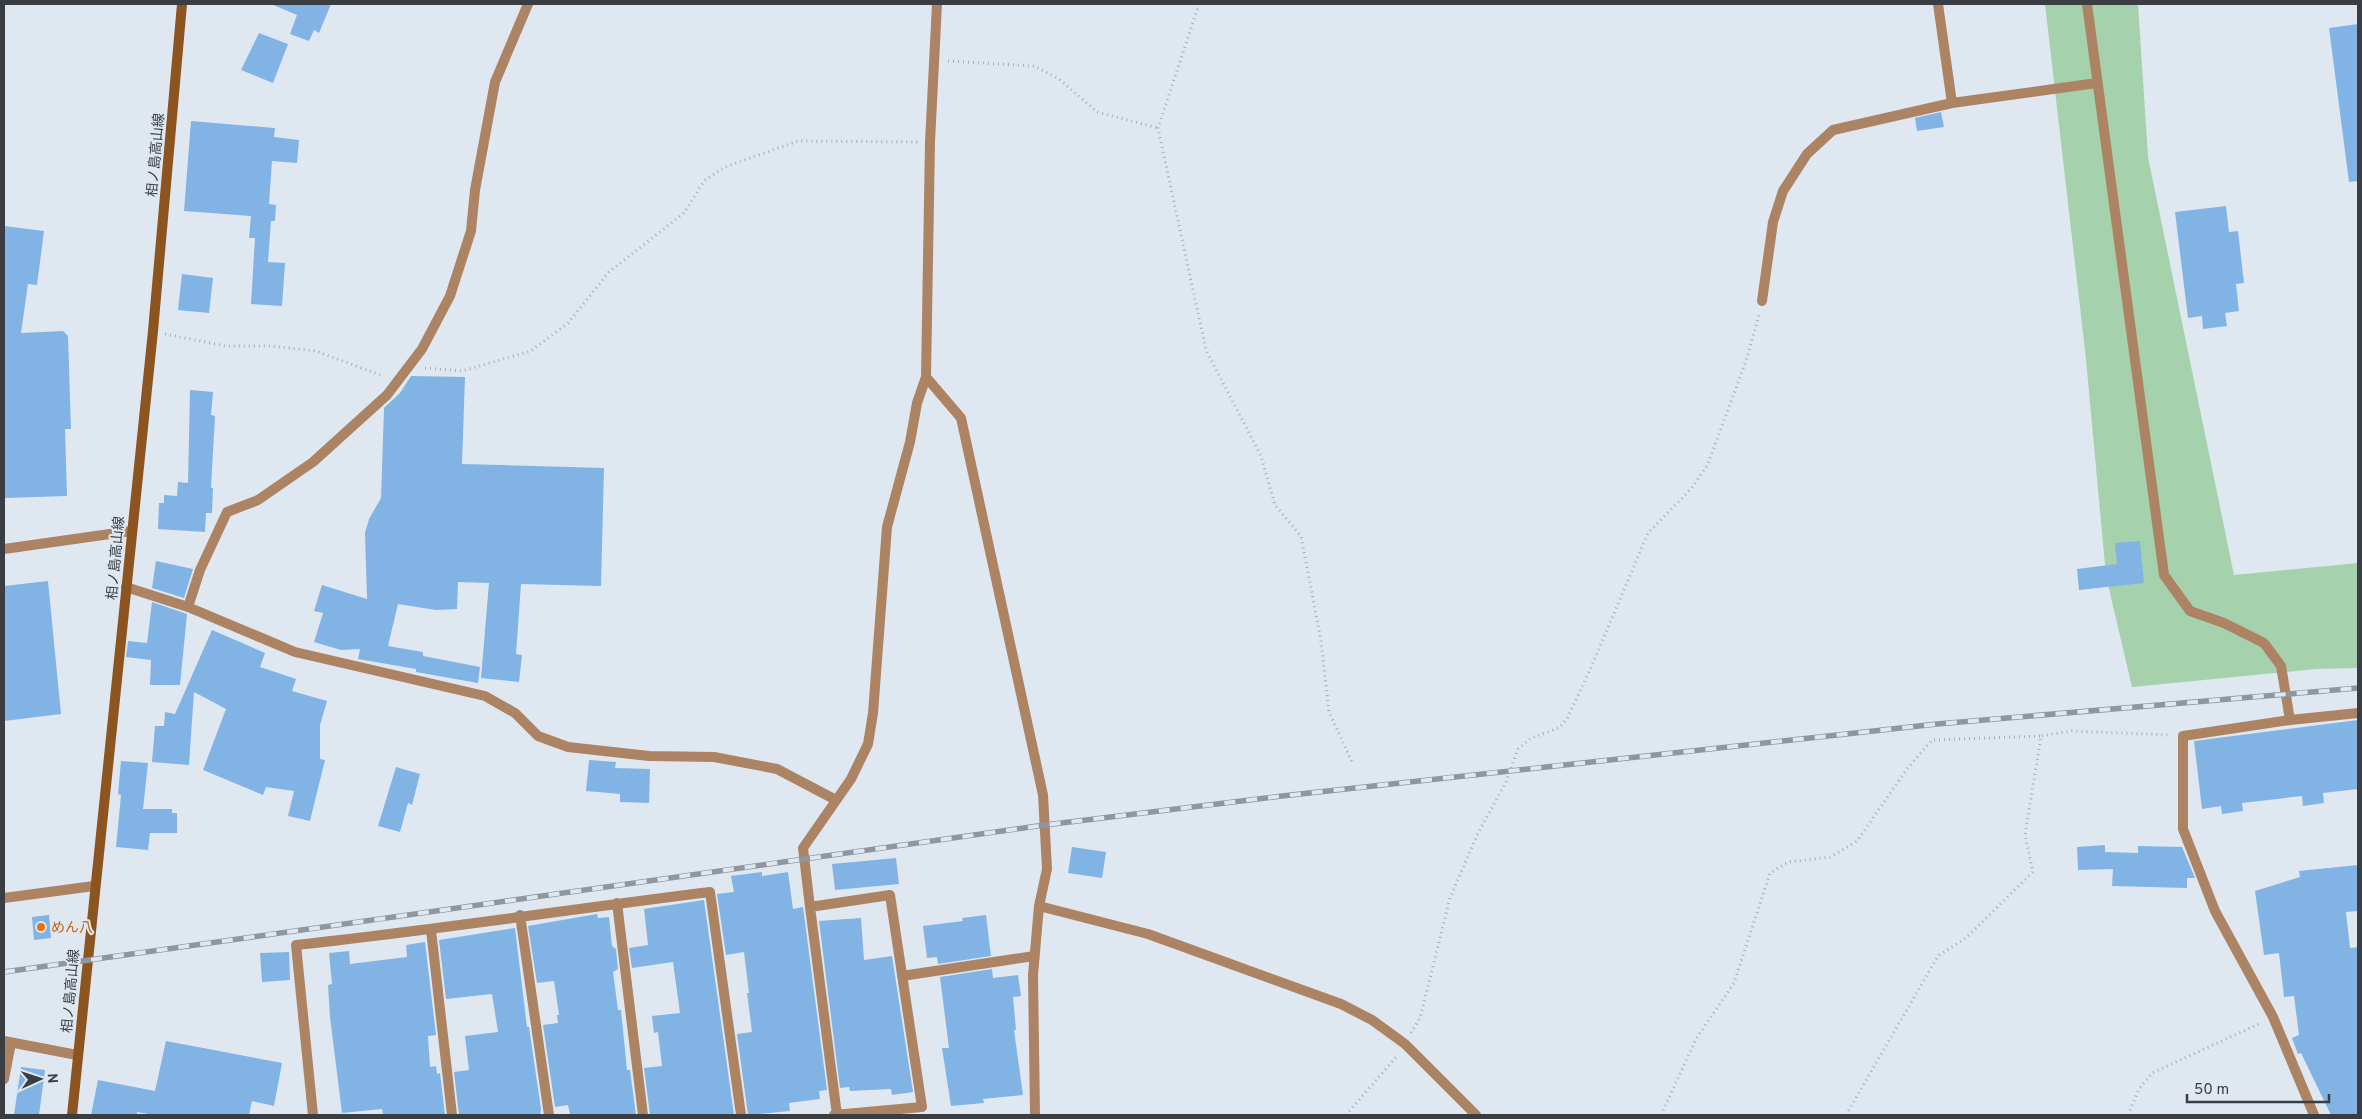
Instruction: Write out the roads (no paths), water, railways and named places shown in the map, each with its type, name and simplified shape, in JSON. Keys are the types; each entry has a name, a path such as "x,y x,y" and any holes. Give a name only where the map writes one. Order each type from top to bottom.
{"main road":[{"name":"相ノ島高山線","path":"72,1115 152,332 182,4"}],"street":[{"path":"188,607 200,570 227,512 258,500 313,462 388,395 422,349 453,286 471,231 475,190 495,82 528,4"},
{"path":"810,907 890,895 922,1107 835,1115 810,907 803,848 851,779 868,744 873,713 887,527 926,378 930,142 937,4"},
{"path":"1938,4 1952,103"},
{"path":"2087,4 2164,575 2190,611 2224,623 2264,643 2281,666 2290,720"},
{"path":"1762,302 1773,222 1783,191 1807,154 1833,130 1952,103 2097,83"},
{"path":"926,378 961,418 1042,795 1047,868 1039,906 1034,956 1035,1115"},
{"path":"4,549 131,531"},
{"path":"126,587 188,607 295,652 485,696 515,713 538,736 568,747 648,756 714,757 768,767 777,769 836,800"},
{"path":"2314,1115 2272,1017 2215,911 2182,829 2183,736 2290,720 2358,713"},
{"path":"4,898 94,886"},
{"path":"313,1115 296,945 431,930 520,915 710,892 741,1115"},
{"path":"617,903 643,1115"},
{"path":"1039,906 1148,934 1341,1004 1372,1020 1405,1044 1476,1115"},
{"path":"520,915 549,1115"},
{"path":"431,930 452,1115"},
{"path":"902,976 1034,956"},
{"path":"4,1079 8,1042 77,1055"}],"railway":[{"path":"4,972 1045,825 1282,796 1937,724 2358,688"}],"place":[{"name":"めん八","path":"41,927"}]}
